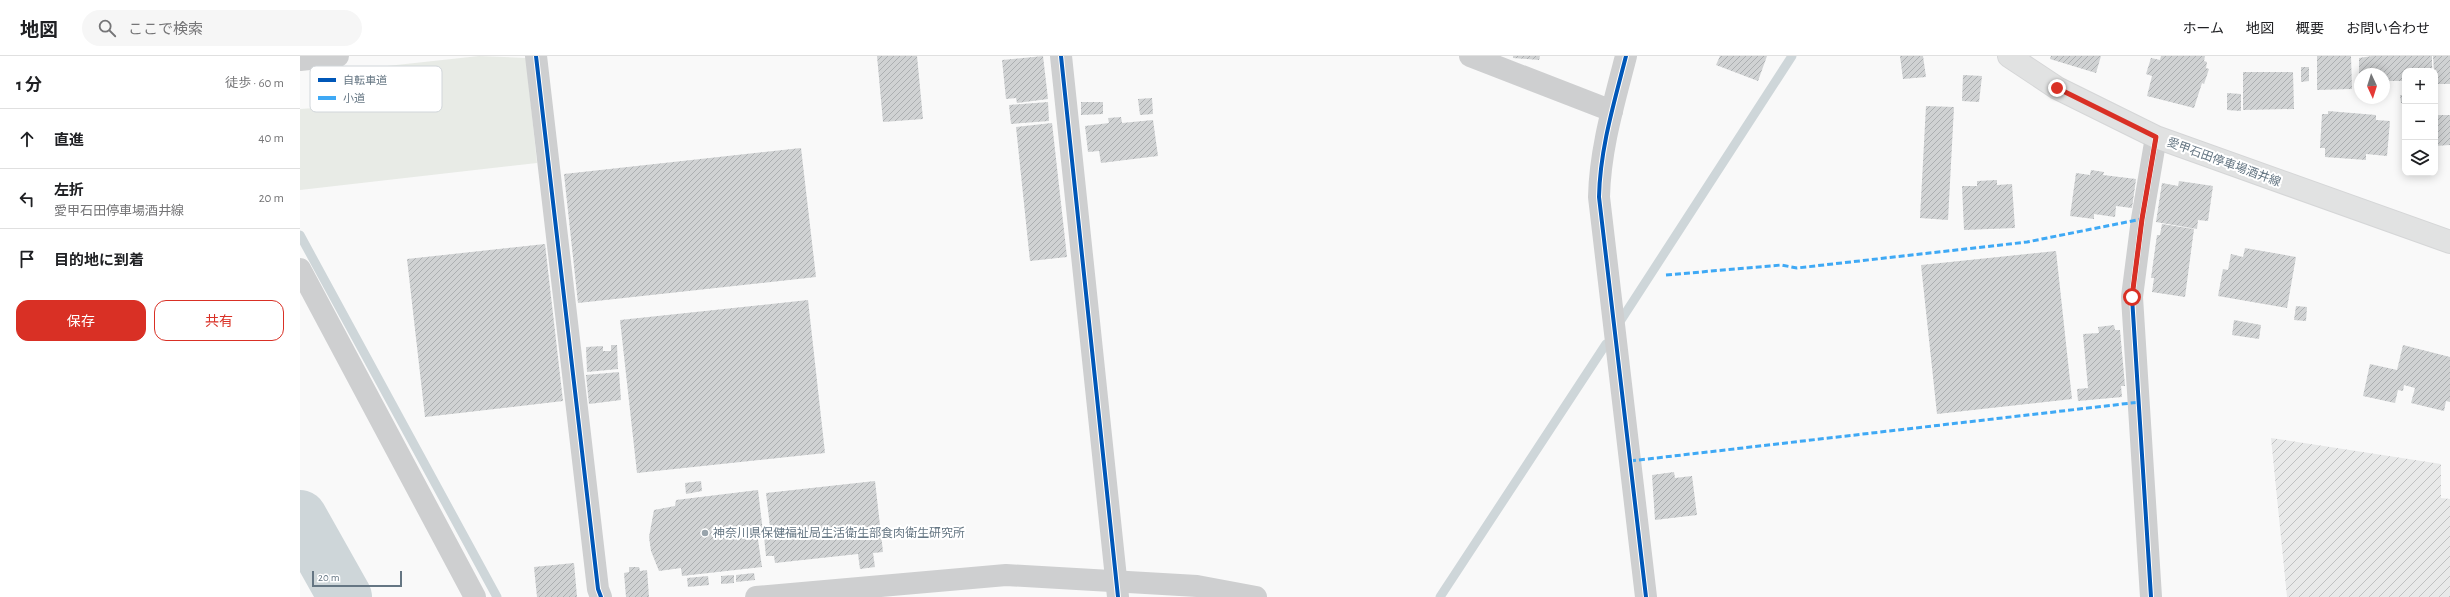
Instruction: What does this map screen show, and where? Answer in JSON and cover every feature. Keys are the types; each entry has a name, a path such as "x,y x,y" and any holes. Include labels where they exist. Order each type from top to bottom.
{"main road":[{"name":"愛甲石田停車場酒井線","path":"2009,56 2057,88 2156,137 2450,242"}],"street":[{"path":"300,60 338,56"},
{"path":"536,56 598,589 601,597"},
{"path":"1061,56 1117,589"},
{"path":"1470,56 1612,111"},
{"path":"1626,56 1612,111 1600,169 1599,197 1646,597"},
{"path":"2152,597 2132,297 2139,234 2156,137"},
{"path":"300,269 475,597"},
{"path":"756,597 1006,575 1117,589 1197,586 1256,597"}],"shaded area":[{"path":"479,56 526,58 537,163 300,190 300,109 310,108 310,112 442,112 442,66 387,66"},
{"path":"2271,438 2441,464 2441,498 2450,499 2450,597 2287,597"}],"building":[{"path":"877,56 917,56 923,119 883,122"},
{"path":"1043,56 1048,99 1017,103 1016,98 1006,99 1002,60"},
{"path":"1513,56 1540,56 1539,60 1513,58"},
{"path":"1720,56 1767,56 1758,81 1716,65"},
{"path":"1900,56 1923,56 1926,77 1903,79"},
{"path":"2051,56 2101,56 2096,73 2050,59"},
{"path":"2161,56 2205,56 2204,61 2207,62 2206,68 2209,69 2204,84 2202,83 2194,108 2147,96 2152,76 2146,74 2151,58 2160,60"},
{"path":"2317,56 2351,56 2352,89 2317,90"},
{"path":"2372,56 2432,56 2432,68 2402,68 2402,81 2390,81 2390,68 2359,68 2359,58"},
{"path":"2433,56 2450,56 2450,84 2438,84 2438,68 2434,68"},
{"path":"2301,67 2309,67 2309,81 2301,82"},
{"path":"2243,72 2293,72 2294,109 2243,110"},
{"path":"1963,75 1982,76 1979,102 1962,101"},
{"path":"2227,93 2241,94 2241,111 2227,110"},
{"path":"2400,95 2402,95 2402,103"},
{"path":"1152,98 1153,114 1140,115 1138,99"},
{"path":"1048,102 1049,121 1011,124 1009,105"},
{"path":"1081,102 1103,102 1103,114 1081,115"},
{"path":"1926,106 1954,107 1948,220 1920,218"},
{"path":"2328,111 2376,115 2376,120 2390,121 2387,156 2366,154 2366,160 2325,157 2325,148 2320,148 2322,114 2328,114"},
{"path":"2438,115 2450,115 2450,145 2438,146"},
{"path":"1121,117 1122,123 1153,120 1158,156 1101,163 1099,151 1088,152 1085,126 1109,123 1108,118"},
{"path":"1052,123 1067,257 1030,261 1016,127"},
{"path":"801,148 816,277 578,303 564,174"},
{"path":"2091,170 2104,172 2103,175 2136,179 2132,208 2116,206 2115,217 2094,214 2094,219 2070,216 2076,173 2090,175"},
{"path":"1997,180 1997,185 2012,184 2015,228 1964,230 1962,186 1977,186 1977,181"},
{"path":"2179,181 2213,186 2208,221 2198,220 2197,229 2156,222 2162,183 2178,186"},
{"path":"2162,224 2194,229 2185,297 2152,292 2154,278 2151,278 2157,235 2160,235"},
{"path":"545,244 563,401 425,417 407,259"},
{"path":"2245,248 2296,257 2287,308 2218,296 2223,269 2228,270 2231,254 2243,257"},
{"path":"2056,251 2072,399 1937,414 1921,265"},
{"path":"808,300 825,453 637,473 620,320"},
{"path":"2296,306 2307,307 2306,321 2294,320"},
{"path":"2234,320 2261,325 2259,339 2232,335"},
{"path":"2114,325 2115,330 2120,330 2125,386 2121,386 2122,397 2078,401 2077,389 2088,388 2083,334 2099,333 2098,327"},
{"path":"611,345 617,345 618,369 587,372 586,347 603,346 603,351 611,351"},
{"path":"2403,345 2450,357 2450,402 2446,401 2444,411 2411,403 2415,388 2404,385 2403,391 2398,390 2395,403 2363,396 2370,364 2397,370"},
{"path":"619,372 621,400 589,404 586,375"},
{"path":"1674,472 1675,478 1692,476 1697,515 1655,520 1652,475"},
{"path":"701,481 702,491 686,494 685,483"},
{"path":"875,481 883,552 873,553 875,567 860,569 858,554 775,563 774,556 766,556 763,527 770,527 766,493"},
{"name":"神奈川県保健福祉局生活衛生部食肉衛生研究所","path":"758,490 763,532 757,533 762,567 682,576 681,568 659,571 651,551 649,537 654,510 675,506 676,500"},
{"path":"574,563 577,597 537,597 534,567"},
{"path":"629,567 639,567 640,571 647,570 649,597 626,597 624,573 629,572"},
{"path":"754,573 755,580 736,582 736,575"},
{"path":"734,575 734,583 721,584 721,576"},
{"path":"708,576 709,585 688,587 687,578"}],"waterway":[{"path":"1621,320 1792,56"},
{"path":"300,235 497,597"},
{"path":"1440,597 1606,344"},
{"path":"300,517 345,597"}],"marked path":[{"path":"1666,275 1781,265 1797,268 2027,242 2142,219"},
{"path":"1630,461 2140,402"}],"cycle path":[{"path":"536,56 598,589 601,597"},
{"path":"1061,56 1118,597"},
{"path":"1626,56 1612,109 1605,144 1599,197 1646,597"},
{"path":"2151,597 2132,297 2142,219 2156,137"}],"place":[{"name":"神奈川県保健福祉局生活衛生部食肉衛生研究所","path":"705,533"}],"route":[{"path":"2057,88 2156,137 2134,271 2132,297"}]}
